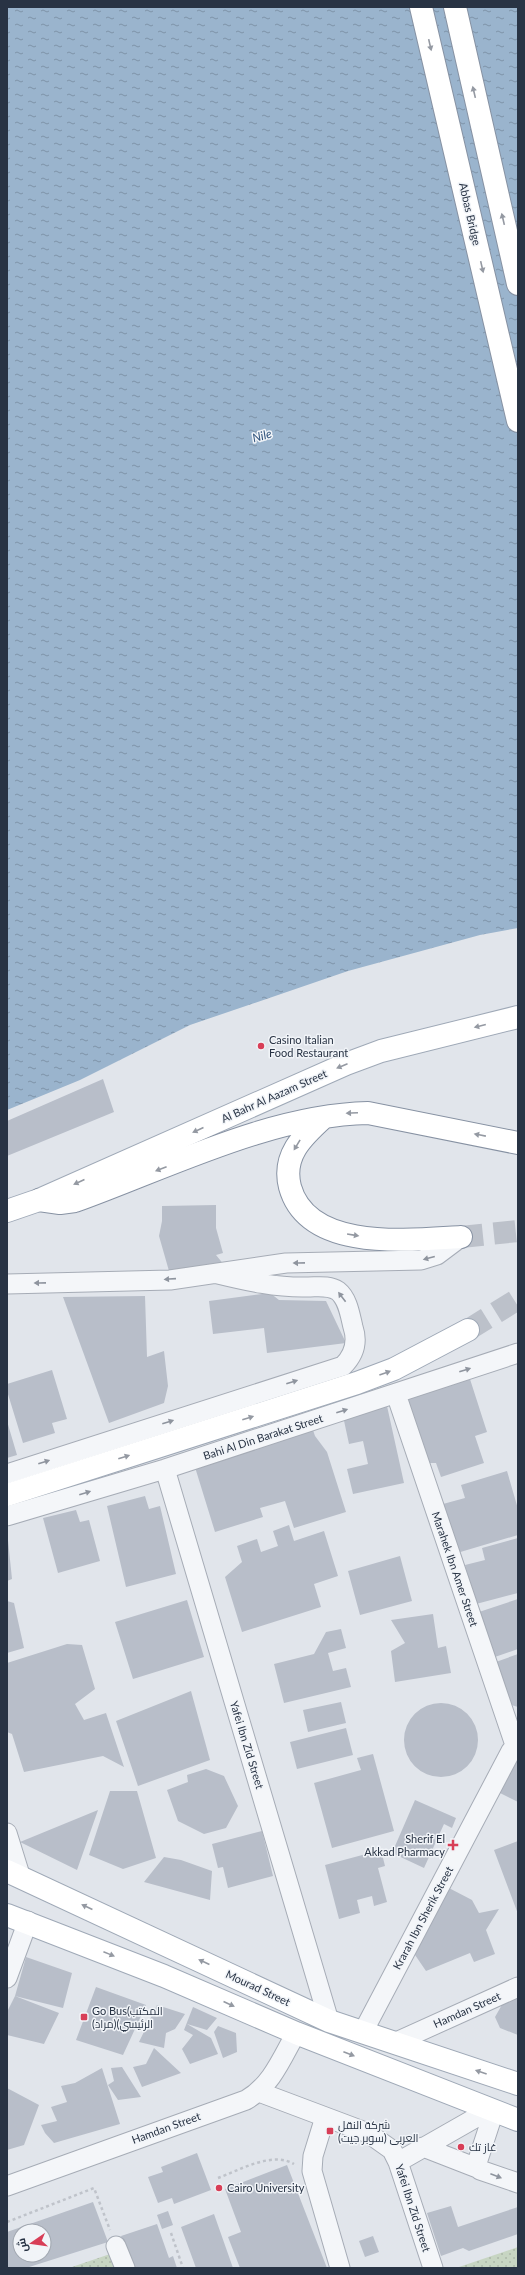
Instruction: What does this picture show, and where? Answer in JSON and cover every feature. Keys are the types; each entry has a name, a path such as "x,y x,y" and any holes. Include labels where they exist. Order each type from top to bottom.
{"main road":[{"name":"Abbas Bridge","path":"421,7 518,421"},
{"path":"455,7 518,284"},
{"name":"Al Bahr Al Aazam Street","path":"7,1211 39,1200 346,1064 382,1051 518,1016"},
{"path":"39,1200 60,1203 75,1201 245,1136 344,1113 368,1113 518,1143"},
{"path":"324,1117 302,1137 289,1158 288,1178 294,1201 310,1219 337,1233 369,1238 416,1240 461,1237"},
{"name":"Bahi Al Din Barakat Street","path":"7,1494 357,1383 394,1369 468,1330"},
{"name":"Mourad Street","path":"13,1873 329,2021 518,2084"},
{"path":"7,1915 164,1976 296,2033 518,2120"}],"street":[{"path":"7,1284 170,1280 286,1263 421,1260 437,1255 461,1237"},
{"path":"7,1474 343,1366 352,1355 356,1340 355,1331 346,1304 338,1292 325,1287 270,1285 218,1274"},
{"name":"Bahi Al Din Barakat Street","path":"7,1516 165,1469 518,1353"},
{"name":"Marahek Ibn Amer Street","path":"396,1394 516,1744"},
{"name":"Yafei Ibn Zid Street","path":"165,1469 329,2021"},
{"name":"Krarah Ibn Sherik Street","path":"363,2032 516,1744"},
{"path":"7,1833 13,1873"},
{"path":"7,1978 28,1922"},
{"name":"Hamdan Street","path":"394,2043 518,1987"},
{"name":"Hamdan Street","path":"7,2186 246,2100 259,2092 268,2081 296,2033"},
{"name":"Yafei Ibn Zid Street","path":"259,2092 368,2133 392,2150 398,2162 433,2268"},
{"path":"398,2162 492,2110"},
{"path":"477,2168 476,2163 492,2110"},
{"path":"325,2117 313,2156 312,2171 340,2268"},
{"path":"423,2147 518,2184"},
{"path":"116,2246 124,2268"}],"path":[{"path":"218,2178 267,2161 280,2159 292,2163 314,2178"},
{"path":"7,2222 94,2188 116,2246"},
{"path":"171,2233 183,2268"}],"green space":[{"path":"518,2247 518,2268 456,2268"},
{"path":"110,2254 115,2268 69,2268"}],"water":[{"name":"Nile","path":"7,7 518,7 518,928 480,935 348,971 190,1025 80,1080 7,1110"}],"building":[{"path":"103,1079 114,1112 7,1156 7,1121"},
{"path":"216,1205 216,1228 223,1253 216,1255 225,1266 169,1271 159,1236 162,1221 162,1206"},
{"path":"270,1293 279,1300 326,1301 346,1343 267,1353 264,1328 213,1334 209,1301"},
{"path":"145,1296 147,1357 164,1351 168,1386 164,1403 109,1423 63,1297"},
{"path":"52,1370 67,1419 52,1423 55,1433 23,1443 7,1391 7,1384"},
{"path":"469,1376 487,1432 475,1436 484,1463 441,1477 436,1463 424,1463 403,1397"},
{"path":"387,1406 404,1483 353,1494 347,1469 368,1464 363,1441 349,1444 343,1416"},
{"path":"7,1421 17,1455 7,1458"},
{"path":"312,1427 315,1436 327,1452 346,1512 294,1528 285,1501 260,1508 263,1517 215,1532 194,1464"},
{"path":"507,1471 518,1509 518,1535 457,1553 443,1504 465,1498 461,1485"},
{"path":"145,1496 149,1509 160,1506 176,1574 126,1587 107,1506"},
{"path":"76,1510 80,1522 89,1520 100,1561 58,1573 43,1518"},
{"path":"289,1525 294,1541 324,1531 338,1576 314,1584 321,1607 242,1632 225,1577 242,1562 237,1546 257,1539 261,1552 278,1546 273,1531"},
{"path":"518,1538 518,1593 476,1604 465,1565 485,1560 482,1548"},
{"path":"8,1540 12,1579 7,1581 7,1541"},
{"path":"400,1556 412,1601 360,1615 348,1571"},
{"path":"518,1599 518,1649 492,1658 476,1613"},
{"path":"187,1600 204,1657 133,1679 115,1622"},
{"path":"7,1601 14,1603 24,1648 7,1653"},
{"path":"433,1614 438,1648 446,1646 451,1673 395,1682 391,1651 405,1643 391,1620"},
{"path":"341,1629 346,1648 328,1653 333,1671 346,1668 351,1687 284,1703 274,1664 314,1654 326,1632"},
{"path":"67,1644 82,1645 95,1689 75,1704 84,1720 106,1713 124,1767 103,1756 24,1772 12,1734 7,1732 7,1663"},
{"path":"518,1654 518,1707 508,1704 493,1663"},
{"path":"191,1691 210,1760 138,1786 116,1721"},
{"path":"341,1702 346,1723 308,1732 303,1710"},
{"path":"441,1703 462,1709 472,1719 478,1740 472,1761 462,1771 441,1777 420,1771 410,1761 404,1740 410,1719 420,1709"},
{"path":"346,1728 353,1755 297,1769 290,1742"},
{"path":"518,1753 518,1802 498,1792"},
{"path":"373,1754 394,1831 332,1848 314,1783 361,1770 357,1758"},
{"path":"206,1769 224,1776 238,1806 226,1828 204,1834 178,1821 167,1790 188,1782 187,1775"},
{"path":"110,1791 137,1791 156,1858 123,1869 89,1855"},
{"path":"415,1800 456,1818 452,1828 444,1824 424,1868 392,1853"},
{"path":"98,1810 77,1870 20,1842"},
{"path":"262,1831 273,1876 228,1888 223,1867 218,1868 212,1844"},
{"path":"518,1841 518,1914 494,1850"},
{"path":"381,1850 385,1866 378,1868 387,1902 374,1906 372,1896 357,1900 360,1913 339,1919 325,1865"},
{"path":"164,1857 181,1860 212,1871 210,1900 144,1882"},
{"path":"447,1887 472,1900 479,1913 499,1909 486,1930 495,1954 474,1962 470,1953 426,1971 413,1952"},
{"path":"26,1957 72,1973 63,2008 15,1996"},
{"path":"96,1987 146,2005 123,2055 76,2040"},
{"path":"15,1996 59,2013 44,2044 7,2035 7,2012"},
{"path":"518,1997 518,2035 500,2028 495,2017 503,2003"},
{"path":"157,2005 185,2014 175,2029 166,2033 164,2048 139,2042"},
{"path":"193,2007 217,2018 207,2030 187,2024 211,2038 218,2054 190,2064 182,2049 193,2035 184,2030"},
{"path":"218,2026 236,2033 237,2052 223,2058 214,2032"},
{"path":"154,2048 181,2073 142,2087 133,2067 146,2064"},
{"path":"122,2067 141,2097 118,2100 108,2085 114,2081 111,2068"},
{"path":"102,2068 120,2124 54,2143 45,2133 41,2125 57,2121 51,2107 67,2102 61,2086 75,2083"},
{"path":"7,2088 39,2105 24,2145 7,2150"},
{"path":"197,2153 211,2190 174,2204 172,2198 158,2203 148,2177 163,2172 161,2167"},
{"path":"287,2165 327,2268 240,2268 228,2237 241,2232 225,2189"},
{"path":"93,2202 108,2242 52,2260 52,2223 33,2223"},
{"path":"451,2206 458,2227 518,2207 518,2234 469,2251 463,2248 441,2256 427,2213"},
{"path":"168,2211 173,2225 162,2229 157,2215"},
{"path":"214,2214 233,2268 196,2268 181,2227"},
{"path":"157,2224 169,2258 173,2256 177,2268 132,2268 121,2236"},
{"path":"12,2230 12,2263 42,2263 26,2268 7,2268 7,2232"},
{"path":"373,2236 379,2252 365,2257 359,2241"}],"tunnel":[{"path":"461,1237 518,1231"},
{"path":"468,1330 518,1299"}],"place":[{"name":"Casino Italian Food Restaurant","path":"261,1046"},
{"name":"Sherif El Akkad Pharmacy","path":"453,1845"},
{"name":"Go Bus(المكتب الرئيسي)(مراد)","path":"84,2017"},
{"name":"شركة النقل العربى (سوبر جيت)","path":"330,2131"},
{"name":"غاز تك","path":"461,2147"},
{"name":"Cairo University","path":"219,2188"}]}
